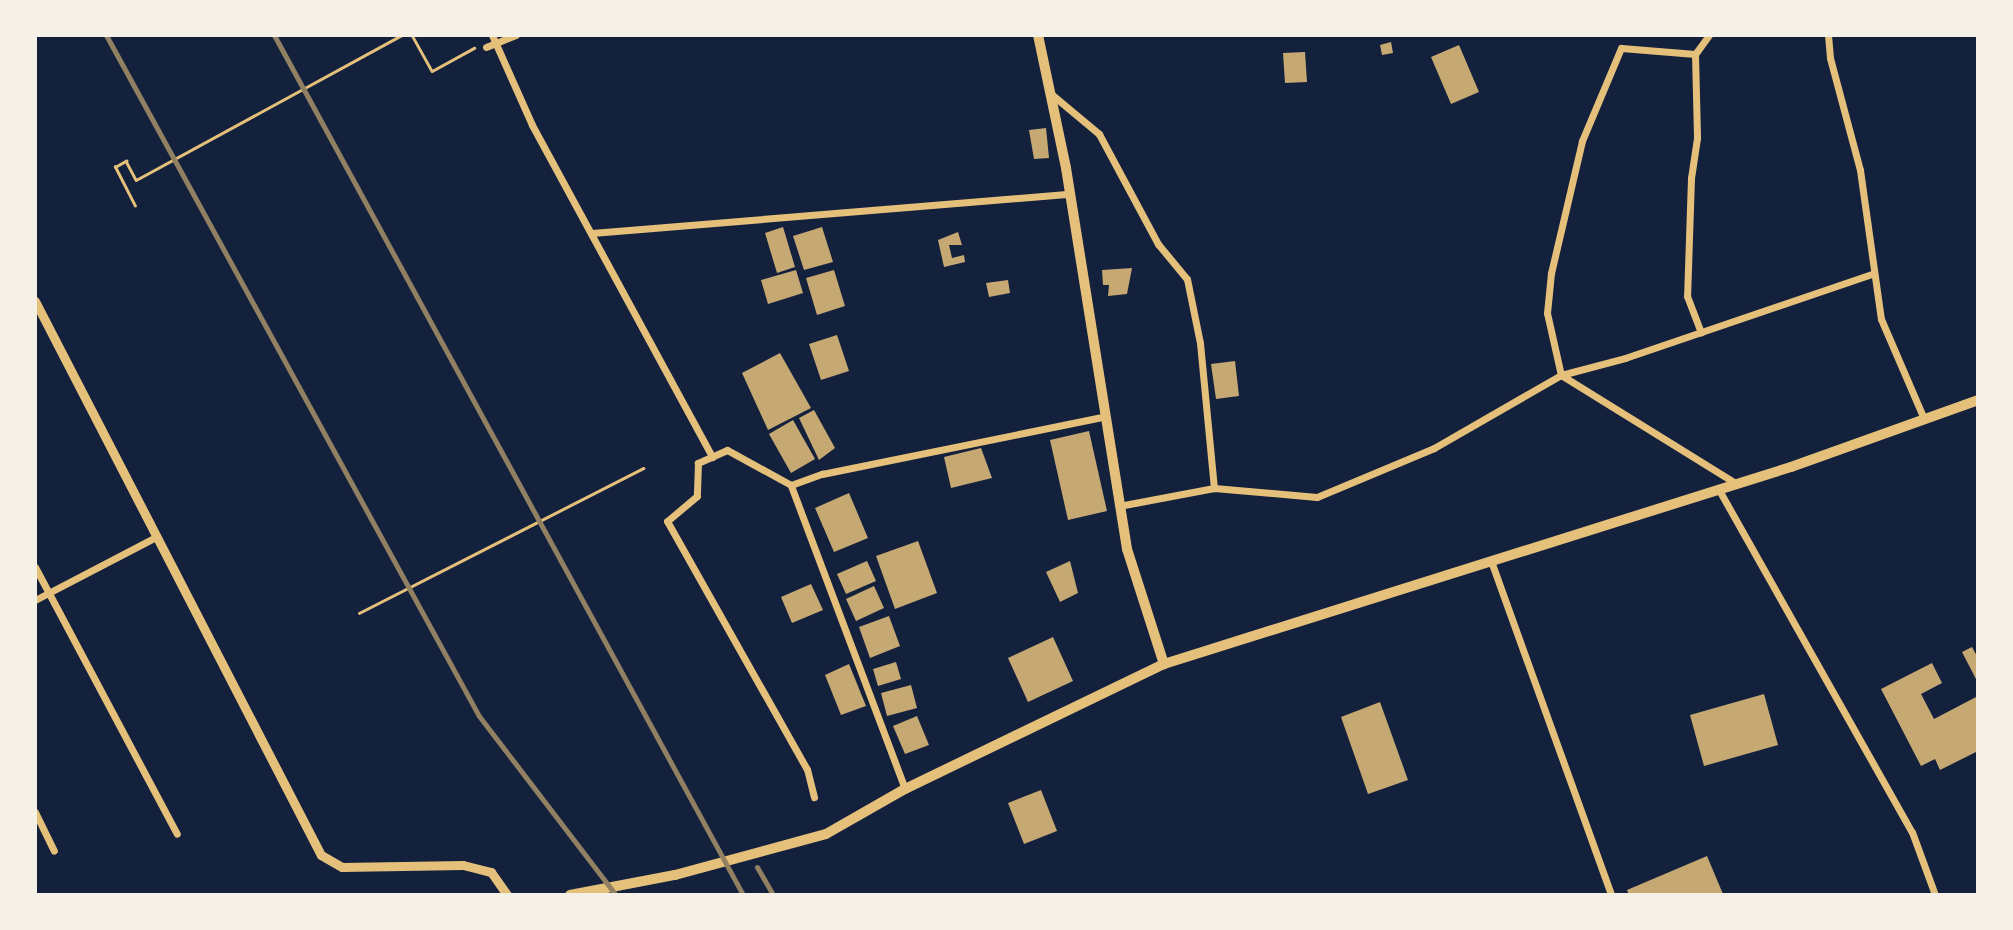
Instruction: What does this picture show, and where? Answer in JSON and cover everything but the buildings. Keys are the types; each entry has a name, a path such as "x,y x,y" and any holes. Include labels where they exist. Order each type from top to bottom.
{"highway":[{"path":"570,895 675,875 826,834 905,789 1164,664 1738,484 1978,400"}],"main road":[{"path":"1038,35 1069,194 1103,417 1127,549 1164,664"}],"street":[{"path":"486,47 494,39 516,35"},
{"path":"1701,332 1687,296 1691,178 1697,138 1695,54 1709,35"},
{"path":"1828,35 1830,58 1860,170 1881,319 1924,419"},
{"path":"494,39 532,125 712,457"},
{"path":"1695,54 1621,48 1582,141 1551,273 1547,313 1561,375 1738,484"},
{"path":"1050,93 1099,134 1158,244 1187,279 1200,343 1214,488"},
{"path":"592,233 1069,194"},
{"path":"1119,506 1214,488 1317,497 1434,448 1561,375 1701,332 1874,273"},
{"path":"35,301 321,855 342,867 463,865 491,872 507,895"},
{"path":"792,485 822,474 1103,417"},
{"path":"814,796 807,769 667,521 697,496 698,463 727,450 792,485 905,789"},
{"path":"1719,490 1912,832 1935,895"},
{"path":"35,600 156,537"},
{"path":"1491,561 1611,895"},
{"path":"35,567 177,834"},
{"path":"35,812 54,851"}],"path":[{"path":"135,206 115,167 126,161 136,180 402,35"},
{"path":"412,35 432,71 474,48"},
{"path":"359,613 643,468"}],"railway":[{"path":"106,35 479,716 616,895"},
{"path":"274,35 743,895"},
{"path":"757,867 773,895"}]}
